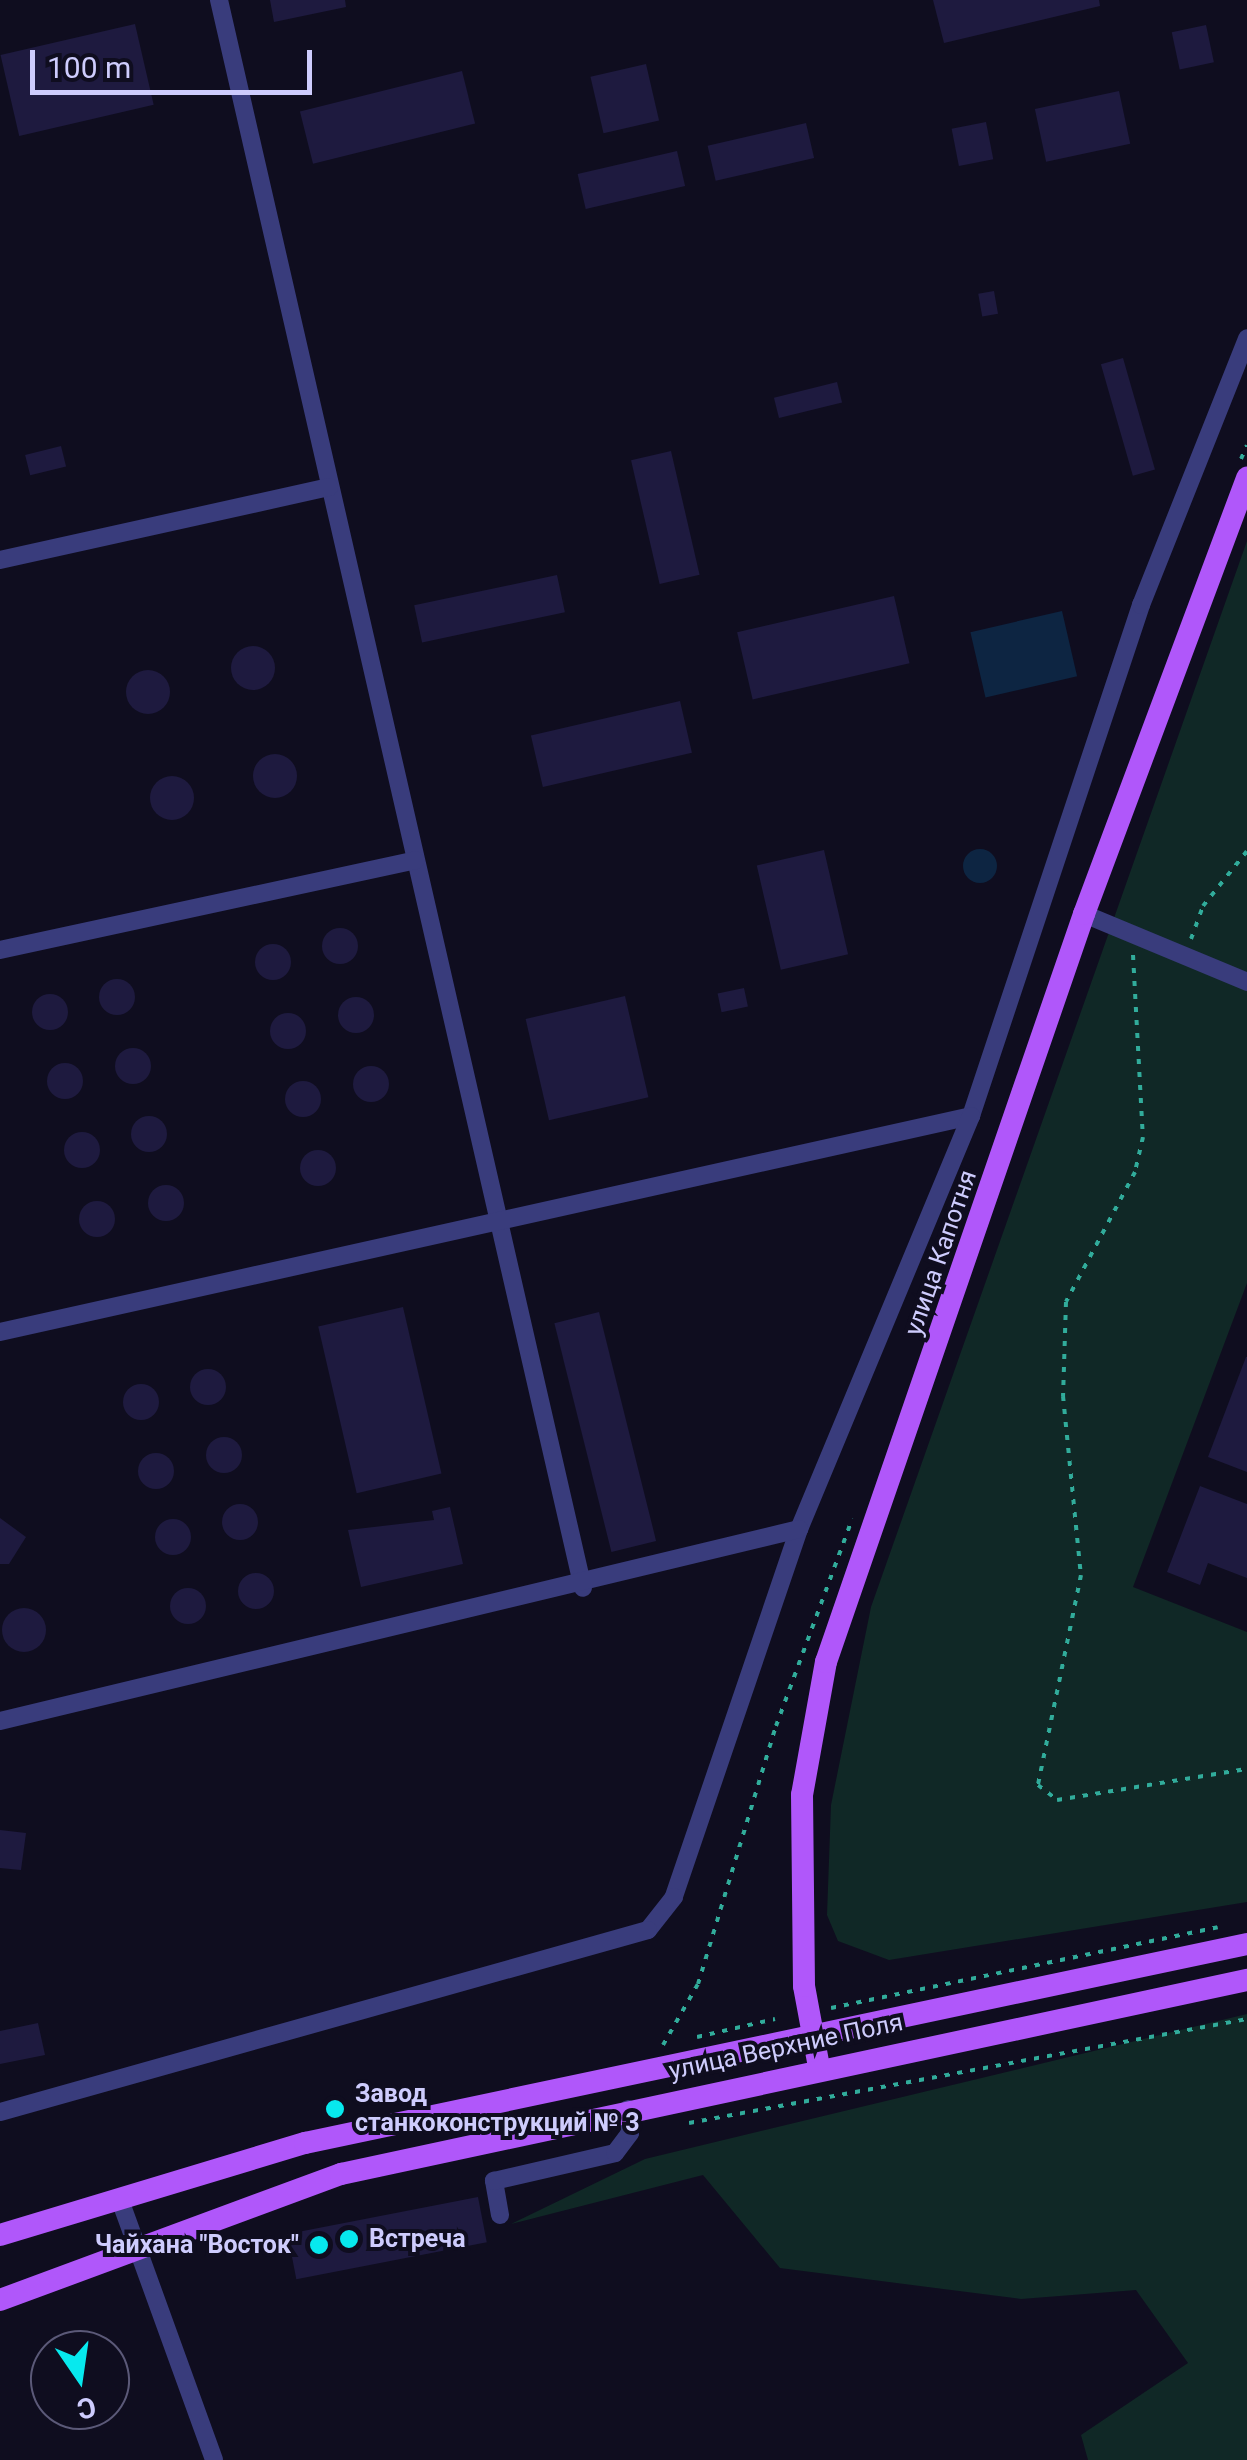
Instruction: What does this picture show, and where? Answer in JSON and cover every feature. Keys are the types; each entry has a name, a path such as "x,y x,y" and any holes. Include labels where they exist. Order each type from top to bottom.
{"main road":[{"name":"улица Капотня","path":"819,2067 810,2024 802,1795 826,1662 1084,914 1247,477"},
{"name":"улица Верхние Поля","path":"0,2234 304,2143 810,2024 1247,1944"},
{"name":"улица Верхние Поля","path":"0,2300 140,2243 341,2174 819,2067 1247,1980"}],"lane":[{"path":"219,0 583,1588"},
{"path":"0,2112 648,1930 674,1897 799,1530 971,1116 1141,605 1247,338"},
{"path":"0,560 329,487"},
{"path":"0,950 415,860"},
{"path":"1084,914 1247,982"},
{"path":"0,1332 971,1116"},
{"path":"0,1721 583,1588 799,1530"},
{"path":"500,2215 494,2181 615,2153 630,2134 628,2108"},
{"path":"120,2200 140,2243 214,2460"}],"path":[{"path":"1185,956 1204,906 1247,851"},
{"path":"1136,936 1143,1138 1136,1172 1066,1302 1063,1396 1081,1575 1038,1785 1057,1800 1247,1769"},
{"path":"810,2024 1228,1925"},
{"path":"685,2123 1247,2019"}],"green space":[{"path":"1247,541 1247,1283 1133,1587 1247,1632 1247,1902 889,1960 838,1941 827,1915 831,1805 871,1607"},
{"path":"1247,2014 1247,2460 1088,2460 1081,2435 1188,2363 1136,2290 1021,2299 780,2268 703,2175 511,2224 645,2159"}],"water":[{"path":"1062,611 1077,676 985,697 970,632"},
{"path":"980,849 992,854 997,866 992,878 980,883 968,878 963,866 968,854"}],"building":[{"path":"270,0 345,0 346,7 274,22"},
{"path":"933,0 1099,0 1100,6 944,43"},
{"path":"135,24 154,105 19,136 1,55"},
{"path":"1206,25 1214,62 1180,69 1172,32"},
{"path":"646,64 659,121 604,133 590,77"},
{"path":"462,71 475,123 313,164 300,111"},
{"path":"1119,91 1130,144 1046,162 1035,109"},
{"path":"986,122 993,159 959,166 952,129"},
{"path":"806,123 814,158 716,181 708,146"},
{"path":"677,151 685,186 586,209 578,174"},
{"path":"994,291 998,314 982,316 978,294"},
{"path":"1123,358 1155,470 1133,476 1101,364"},
{"path":"837,382 842,402 779,418 774,398"},
{"path":"61,446 66,466 30,475 25,455"},
{"path":"671,451 700,575 660,584 631,460"},
{"path":"557,575 565,612 422,643 414,605"},
{"path":"894,596 910,663 753,699 737,632"},
{"path":"253,646 268,653 275,668 268,683 253,690 238,683 231,668 238,653"},
{"path":"148,670 163,677 170,692 163,707 148,714 133,707 126,692 133,677"},
{"path":"680,701 692,753 543,787 531,735"},
{"path":"275,754 290,761 297,776 290,791 275,798 260,791 253,776 260,761"},
{"path":"172,776 187,783 194,798 187,813 172,820 157,813 150,798 157,783"},
{"path":"824,850 848,954 781,970 757,866"},
{"path":"340,928 352,934 358,946 352,958 340,964 328,958 322,946 328,934"},
{"path":"273,944 285,950 291,962 285,974 273,980 261,974 255,962 261,950"},
{"path":"117,979 129,985 135,997 129,1009 117,1015 105,1009 99,997 105,985"},
{"path":"744,988 748,1007 722,1012 718,994"},
{"path":"50,994 62,1000 68,1012 62,1024 50,1030 38,1024 32,1012 38,1000"},
{"path":"625,996 648,1097 549,1120 526,1019"},
{"path":"356,997 368,1003 374,1015 368,1027 356,1033 344,1027 338,1015 344,1003"},
{"path":"288,1013 300,1019 306,1031 300,1043 288,1049 276,1043 270,1031 276,1019"},
{"path":"133,1048 145,1054 151,1066 145,1078 133,1084 121,1078 115,1066 121,1054"},
{"path":"65,1063 77,1069 83,1081 77,1093 65,1099 53,1093 47,1081 53,1069"},
{"path":"371,1066 383,1072 389,1084 383,1096 371,1102 359,1096 353,1084 359,1072"},
{"path":"303,1081 315,1087 321,1099 315,1111 303,1117 291,1111 285,1099 291,1087"},
{"path":"149,1116 161,1122 167,1134 161,1146 149,1152 137,1146 131,1134 137,1122"},
{"path":"82,1132 94,1138 100,1150 94,1162 82,1168 70,1162 64,1150 70,1138"},
{"path":"318,1150 330,1156 336,1168 330,1180 318,1186 306,1180 300,1168 306,1156"},
{"path":"166,1185 178,1191 184,1203 178,1215 166,1221 154,1215 148,1203 154,1191"},
{"path":"97,1201 109,1207 115,1219 109,1231 97,1237 85,1231 79,1219 85,1207"},
{"path":"403,1307 441,1474 357,1493 318,1327"},
{"path":"599,1312 656,1541 611,1552 554,1323"},
{"path":"1247,1357 1247,1472 1208,1457"},
{"path":"208,1369 220,1375 226,1387 220,1399 208,1405 196,1399 190,1387 196,1375"},
{"path":"141,1384 153,1390 159,1402 153,1414 141,1420 129,1414 123,1402 129,1390"},
{"path":"224,1437 236,1443 242,1455 236,1467 224,1473 212,1467 206,1455 212,1443"},
{"path":"156,1453 168,1459 174,1471 168,1483 156,1489 144,1483 138,1471 144,1459"},
{"path":"1200,1486 1247,1504 1247,1578 1208,1563 1200,1585 1167,1572"},
{"path":"240,1504 252,1510 258,1522 252,1534 240,1540 228,1534 222,1522 228,1510"},
{"path":"450,1507 463,1564 361,1587 348,1530 434,1520 432,1511"},
{"path":"0,1518 26,1537 9,1564 0,1564"},
{"path":"173,1519 185,1525 191,1537 185,1549 173,1555 161,1549 155,1537 161,1525"},
{"path":"256,1573 268,1579 274,1591 268,1603 256,1609 244,1603 238,1591 244,1579"},
{"path":"188,1588 200,1594 206,1606 200,1618 188,1624 176,1618 170,1606 176,1594"},
{"path":"24,1608 39,1615 46,1630 39,1645 24,1652 9,1645 2,1630 9,1615"},
{"path":"0,1830 26,1833 21,1870 0,1868"},
{"path":"38,2023 45,2055 0,2064 0,2031"},
{"path":"478,2197 487,2242 296,2279 288,2234"}],"place":[{"name":"Завод станкоконструкций № 3","path":"335,2109"},
{"name":"Встреча","path":"349,2239"},
{"name":"Чайхана \"Восток\"","path":"319,2245"}]}
